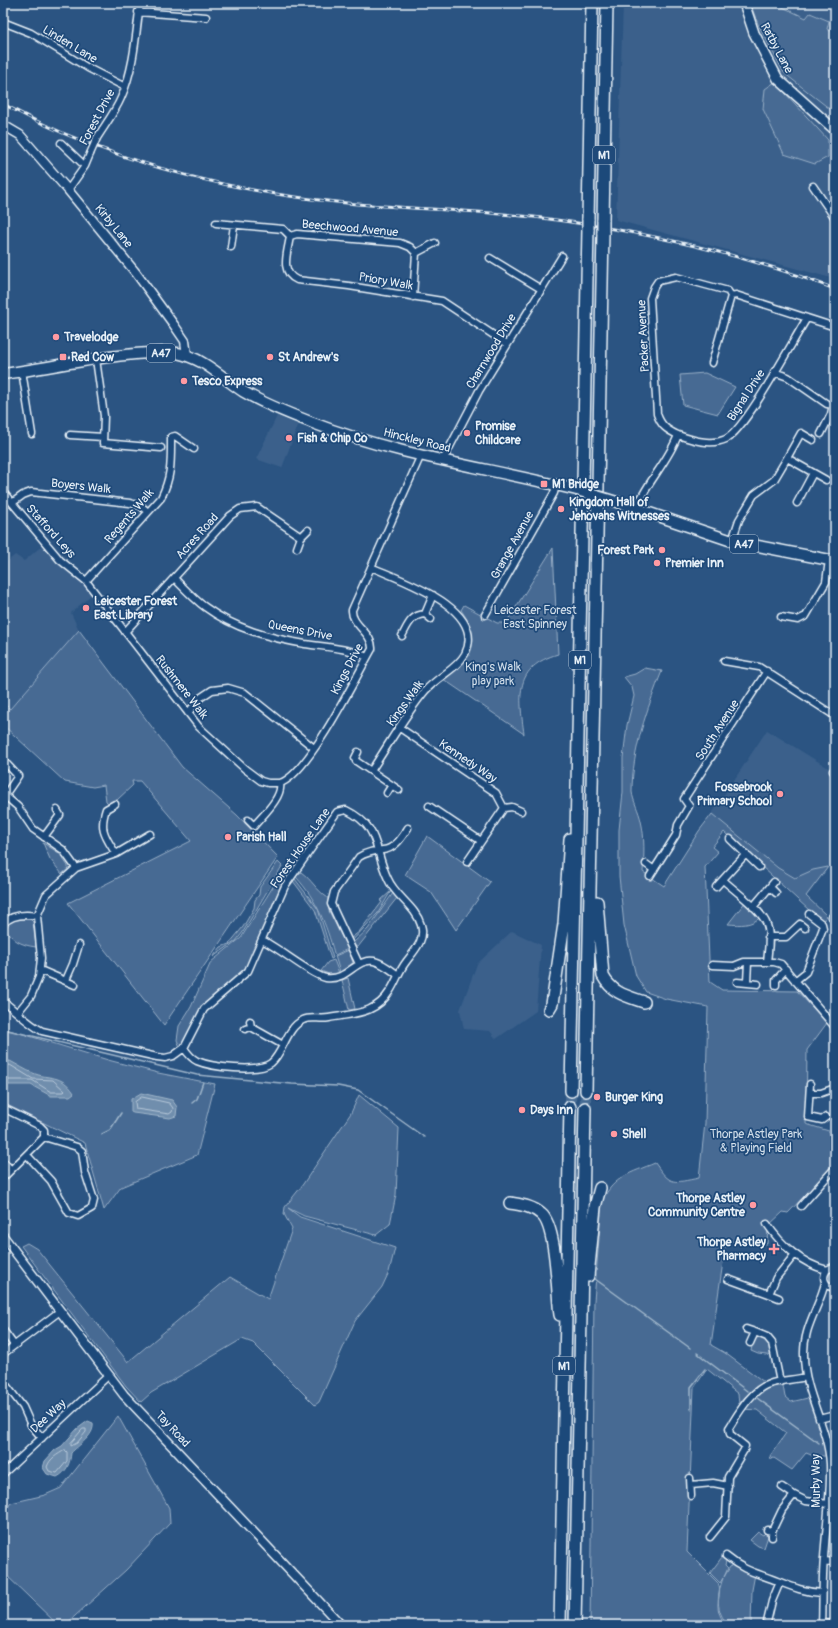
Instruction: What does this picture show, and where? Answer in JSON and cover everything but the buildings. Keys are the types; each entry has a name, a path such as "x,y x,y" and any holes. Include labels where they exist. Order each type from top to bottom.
{"highway":[{"name":"M1","path":"571,1091 592,3"},
{"name":"M1","path":"586,1091 592,844 607,3"},
{"path":"550,1009 563,931 568,856 578,775"},
{"path":"592,844 603,976 607,984 614,991 644,1002"},
{"name":"M1","path":"560,1625 564,1353 570,1107"},
{"name":"M1","path":"576,1625 585,1108"},
{"path":"580,1336 588,1282 594,1209 600,1188"},
{"path":"510,1203 534,1209 547,1220 553,1253 564,1353"}],"main road":[{"name":"Ratby Lane","path":"744,3 754,33 778,79 835,130"},
{"name":"Hinckley Road","path":"3,372 22,371 96,359 165,352 187,356 204,363 243,391 282,410 358,438 421,455 559,486 620,503 636,510 732,541 832,561"}],"street":[{"name":"Forest Drive","path":"68,190 85,166 97,138 120,99 125,87 134,46 140,3"},
{"path":"138,12 206,17"},
{"name":"Linden Lane","path":"3,22 31,33 88,68 125,87"},
{"name":"Kirby Lane","path":"3,126 20,135 68,190 136,273 185,341 187,356"},
{"path":"61,143 85,166"},
{"path":"812,186 835,218"},
{"name":"Beechwood Avenue","path":"216,223 283,229 290,236 297,234 400,243 410,247 416,253"},
{"path":"231,247 229,239 234,225"},
{"name":"Priory Walk","path":"290,236 286,266 287,273 290,277 297,280 349,286 442,301 508,344"},
{"path":"413,297 416,253 435,243"},
{"name":"Charnwood Drive","path":"443,460 479,391 562,256"},
{"path":"490,258 541,289"},
{"name":"Packer Avenue","path":"678,436 666,430 660,422 657,414 650,298 658,281 664,278 676,277 728,291 731,296 736,295 835,327"},
{"path":"712,363 731,296"},
{"name":"Bignal Drive","path":"678,436 718,442 727,439 736,431 749,415 807,318"},
{"path":"96,359 104,416 103,443 161,448"},
{"path":"22,371 32,434"},
{"path":"774,372 788,377 827,404 834,405 821,434"},
{"path":"732,541 739,520 751,500 760,489 774,480 802,433 813,440"},
{"path":"70,435 103,437"},
{"name":"Regents Walk","path":"86,581 161,498 169,483 171,468 171,437 175,436 194,449"},
{"path":"636,510 646,491 672,452 678,436"},
{"name":"Kings Drive","path":"280,783 290,779 314,748 372,649 372,645 352,614 353,606 421,455"},
{"path":"787,458 826,480"},
{"path":"797,503 813,473"},
{"name":"Grange Avenue","path":"485,615 559,486"},
{"name":"Stafford Leys","path":"3,492 60,560 86,581"},
{"name":"Boyers Walk","path":"12,503 23,495 31,492 130,503 142,506 148,512"},
{"name":"Acres Road","path":"125,632 230,516 240,509 257,507 301,537"},
{"path":"297,548 301,537 308,530"},
{"path":"781,617 798,620 806,616 826,582 832,561"},
{"name":"Kings Walk","path":"371,567 433,595 450,607 460,617 468,630 468,646 461,660 439,677 425,691 371,771"},
{"name":"Queens Drive","path":"174,578 205,607 234,624 256,633 278,639 354,652 367,657"},
{"name":"Rushmere Walk","path":"86,581 199,727 245,769 268,783 280,783"},
{"path":"425,614 433,595"},
{"path":"402,636 410,621 417,615 425,614 431,619"},
{"path":"724,661 759,667 835,716"},
{"name":"South Avenue","path":"654,870 676,835 680,820 688,810 689,806 684,799 767,672"},
{"path":"188,713 200,698 212,690 228,688 245,693 314,748"},
{"name":"Kennedy Way","path":"400,728 496,793 504,808"},
{"path":"358,752 355,758 356,761 399,790"},
{"path":"3,760 18,776"},
{"path":"24,772 18,776 4,794 18,807 30,825 63,850 76,868"},
{"path":"254,826 280,792 280,783"},
{"path":"387,793 392,785"},
{"path":"115,804 106,808 102,827 103,832 116,854"},
{"path":"428,806 481,841"},
{"path":"467,862 504,808 512,808 521,811"},
{"name":"Forest House Lane","path":"346,810 364,821 372,832 378,850 387,879 419,919 422,928 421,939 416,951 377,1007 368,1011 327,1019 312,1018 301,1021 292,1029 274,1060 269,1064 256,1068 203,1063 190,1056 184,1048 204,1009 248,971 285,886 337,812 346,810"},
{"path":"44,837 61,814"},
{"path":"248,820 260,831"},
{"path":"359,964 333,910 332,897 354,862 364,854 391,847 399,842 408,828"},
{"path":"18,1012 36,985 40,970 41,958 36,916 46,896 58,882 76,868 116,854 150,834"},
{"path":"730,839 759,867"},
{"path":"716,887 746,854"},
{"path":"646,864 654,870 650,876"},
{"path":"723,880 753,907 767,924 767,962"},
{"path":"753,907 772,885 776,893"},
{"path":"795,981 806,972 816,937 823,928 822,924 809,914"},
{"path":"3,924 17,915 36,916"},
{"path":"768,937 786,937 800,924 805,928"},
{"path":"262,940 324,977 340,977 359,964 374,961 398,975"},
{"path":"66,980 79,945"},
{"path":"719,958 720,966"},
{"path":"748,962 749,985"},
{"path":"712,965 734,966 748,962 781,964 804,994 833,1019 835,1027"},
{"path":"776,985 776,980 786,969"},
{"path":"40,970 75,985"},
{"path":"737,982 749,985 758,984"},
{"path":"3,1001 18,1012 27,1022 42,1031 63,1037 165,1058 173,1056 184,1048"},
{"path":"249,1026 283,1045"},
{"path":"810,1084 808,1117 822,1120 826,1117"},
{"path":"810,1093 822,1093 835,1088"},
{"path":"3,1108 40,1126 44,1130 44,1137 3,1178"},
{"path":"27,1155 51,1181 69,1213 79,1215 92,1208 94,1200 85,1172 82,1151 77,1147 44,1137"},
{"path":"3,1161 11,1170"},
{"path":"805,1204 834,1171"},
{"path":"768,1224 770,1234 795,1254 817,1268 824,1276 825,1283 834,1288"},
{"name":"Tay Road","path":"3,1236 124,1395 341,1625"},
{"path":"769,1294 776,1278 795,1254"},
{"path":"824,1276 827,1270 835,1266"},
{"path":"817,1268 827,1270"},
{"path":"733,1278 779,1298"},
{"name":"Murby Way","path":"822,1624 822,1593 830,1463 826,1440 806,1377 804,1355 806,1332 822,1296 825,1283"},
{"name":"Murby Way","path":"822,1296 834,1288"},
{"path":"3,1354 60,1311"},
{"path":"746,1329 767,1337 772,1343 780,1382"},
{"path":"3,1330 14,1345"},
{"path":"750,1343 755,1332"},
{"name":"Dee Way","path":"3,1474 108,1375"},
{"path":"708,1529 712,1535 726,1517 729,1472 744,1450 745,1446 730,1434 729,1428 756,1392 769,1384 806,1377"},
{"path":"3,1381 23,1407 31,1425 42,1438"},
{"path":"820,1419 835,1415"},
{"path":"691,1496 691,1482 713,1483 728,1486"},
{"path":"782,1487 806,1501 828,1504"},
{"path":"770,1533 782,1510 794,1495"},
{"path":"726,1556 731,1564 755,1574 799,1590 822,1593"},
{"path":"824,1561 835,1562"},
{"path":"766,1623 772,1601 780,1582"},
{"path":"822,1624 835,1624"}],"shaded area":[{"path":"623,3 835,3 835,279 616,220"},
{"path":"277,416 298,425 282,468 256,459"},
{"path":"44,544 92,594 71,613 79,630 10,709 3,702 3,565 15,555 24,561"},
{"name":"Fossebrook Primary School","path":"767,730 835,772 835,859 806,898 711,815"},
{"path":"512,931 541,945 536,1011 496,1039 490,1031 464,1029 460,1010 477,964"}],"green space":[{"path":"750,3 774,3 806,18 810,13 829,21 827,29 835,33 835,113 784,73 758,24"},
{"path":"775,82 828,140 828,157 815,164 784,154 763,109 765,89"},
{"path":"705,373 735,387 718,414 683,405 680,375"},
{"name":"King's Walk play park","path":"553,548 558,654 533,666 523,684 521,707 524,734 443,679 460,664 470,649 472,631 461,610 464,605 497,623 506,623"},
{"path":"79,630 182,767 237,815 278,857 164,1025 68,903 191,841 140,781 132,781 133,785 117,800 108,803 106,801 104,785 93,787 65,782 3,725 3,702 10,709"},
{"name":"Thorpe Astley Park & Playing Field","path":"645,668 662,671 641,730 633,776 632,792 640,817 643,833 643,872 664,886 699,831 712,814 778,868 795,878 813,870 828,867 806,896 827,916 822,922 724,832 712,847 718,852 705,867 710,982 722,990 797,991 827,1023 807,1050 806,1124 832,1132 835,1129 835,1164 788,1213 783,1212 768,1226 767,1244 726,1241 711,1345 725,1353 764,1382 769,1384 780,1382 783,1386 785,1397 791,1402 812,1397 826,1440 831,1437 831,1434 835,1436 835,1463 830,1463 829,1456 820,1456 819,1458 806,1453 792,1470 774,1458 771,1459 770,1456 786,1433 757,1410 743,1409 750,1399 746,1396 739,1404 738,1394 707,1369 694,1388 687,1552 718,1583 720,1593 718,1606 719,1612 726,1625 590,1625 594,1301 602,1201 612,1186 624,1176 655,1163 665,1176 673,1181 678,1182 699,1178 705,1123 708,1007 666,999 646,992 636,976 624,925 619,876 619,830 623,792 623,758 627,725 634,696 632,687 624,677 635,674"},
{"path":"427,836 490,882 456,930 431,892 405,875"},
{"path":"43,843 59,853 68,866 68,869 62,874 50,859"},
{"path":"278,862 282,866 243,932 236,941 213,957 221,947 229,944 243,927 254,908 255,900 259,895 260,887"},
{"path":"284,869 290,875 279,890 247,968 205,1005 180,1047 177,1040 179,1026 191,1007 211,962 241,938"},
{"path":"301,872 320,892 328,898 329,911 348,949 335,955 320,913 310,894 296,877"},
{"path":"295,879 318,909 333,958 331,959 315,910 293,881"},
{"path":"391,891 378,913 352,941 351,938 359,932 382,902 380,901"},
{"path":"393,893 397,898 358,947 356,947 353,943 368,929"},
{"path":"746,901 762,916 754,922 742,925 728,924"},
{"path":"17,919 30,919 33,922 36,947 25,945 17,941 3,926"},
{"path":"349,950 353,963 340,972 335,956"},
{"path":"334,960 339,973 329,974 321,971 328,962"},
{"path":"348,978 355,1009 349,1010 342,980"},
{"path":"3,1028 108,1060 158,1073 215,1084 197,1155 121,1187 104,1210 85,1143 3,1103"},
{"path":"359,1095 399,1128 396,1195 390,1224 376,1235 304,1216 288,1208 300,1217 395,1248 389,1272 382,1287 355,1321 319,1402 315,1405 253,1343 242,1339 151,1393 141,1402 126,1386 21,1246 27,1243 37,1249 128,1362 230,1277 268,1299 292,1229 284,1214 285,1207 301,1187 351,1113"},
{"path":"755,1332 767,1337 775,1356 758,1354 751,1351"},
{"path":"118,1416 169,1508 170,1523 126,1570 65,1625 58,1625 3,1572 3,1513 11,1503 45,1495 61,1488"},
{"path":"758,1532 763,1535 765,1533 768,1536 764,1548 758,1546 750,1540"},
{"path":"722,1557 726,1561 725,1565 728,1568 724,1577 733,1562 755,1574 752,1590 751,1625 728,1625 721,1614 718,1603 719,1591 723,1578 720,1583 710,1573"}],"water":[{"path":"10,1061 33,1073 55,1078 64,1082 74,1093 70,1096 51,1096 31,1085 3,1084 3,1062"},
{"path":"141,1093 172,1100 177,1107 176,1116 170,1118 131,1112 131,1099"},
{"path":"88,1421 93,1423 93,1428 89,1436 71,1453 66,1470 57,1477 47,1474 43,1468 45,1461 55,1450 62,1446 77,1429"}],"waterway":[{"path":"3,1029 197,1075 292,1084 338,1086 358,1090 424,1137"},
{"path":"192,1103 197,1099 203,1082"},
{"path":"102,1134 110,1130 121,1113"},
{"path":"595,1279 690,1348"},
{"path":"697,1353 747,1391"},
{"path":"691,1409 691,1387 705,1369"},
{"path":"757,1398 819,1443"}],"tunnel":[{"path":"570,1107 571,1091"},
{"path":"585,1108 586,1091"}],"railway":[{"path":"3,104 42,124 82,141 123,156 207,180 293,197 336,202 516,215 579,223 653,237 727,254 799,276 835,289"}],"place":[{"name":"Travelodge","path":"56,337"},
{"name":"Red Cow","path":"63,357"},
{"name":"St Andrew's","path":"270,357"},
{"name":"Tesco Express","path":"184,381"},
{"name":"Promise Childcare","path":"467,433"},
{"name":"Fish & Chip Co","path":"289,438"},
{"name":"M1 Bridge","path":"544,484"},
{"name":"Kingdom Hall of Jehovahs Witnesses","path":"561,509"},
{"name":"Forest Park","path":"662,550"},
{"name":"Premier Inn","path":"657,563"},
{"name":"Leicester Forest East Library","path":"86,608"},
{"name":"Fossebrook Primary School","path":"780,794"},
{"name":"Parish Hall","path":"228,837"},
{"name":"Burger King","path":"597,1097"},
{"name":"Days Inn","path":"522,1110"},
{"name":"Shell","path":"614,1134"},
{"name":"Thorpe Astley Community Centre","path":"753,1205"},
{"name":"Thorpe Astley Pharmacy","path":"774,1249"}],"park label":[{"name":"Leicester Forest East Spinney","path":"535,617"}]}
